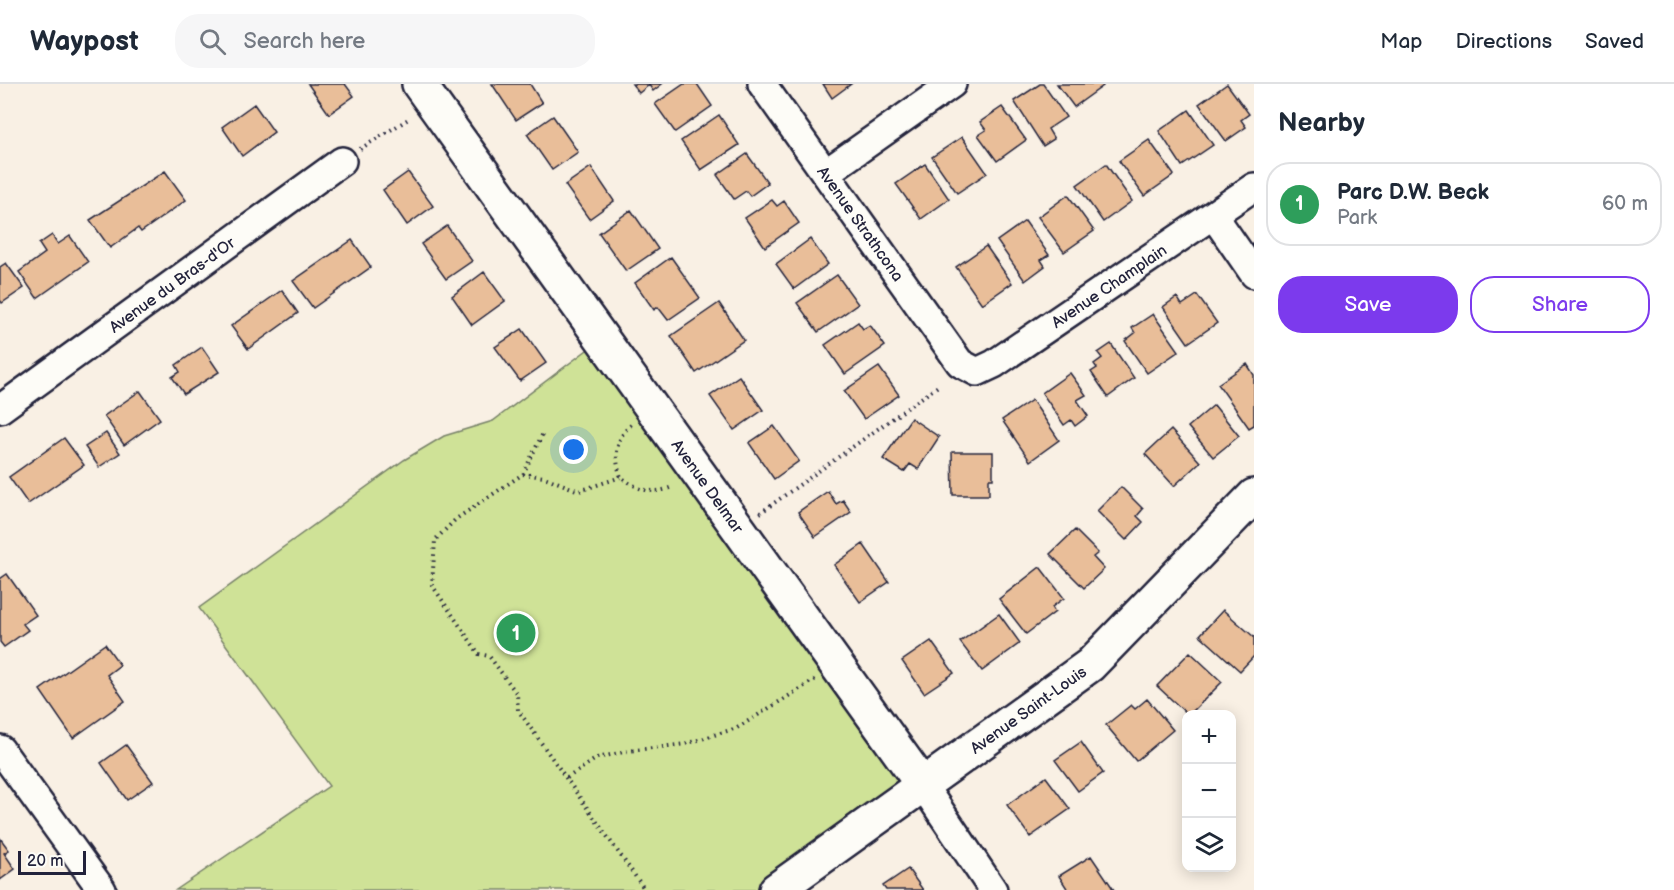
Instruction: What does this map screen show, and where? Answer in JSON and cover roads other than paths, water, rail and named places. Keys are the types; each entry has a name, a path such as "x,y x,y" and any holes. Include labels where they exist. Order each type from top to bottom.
{"street":[{"name":"Avenue Delmar","path":"419,84 922,784 993,890"},
{"name":"Avenue Strathcona","path":"762,84 827,172 960,363"},
{"path":"827,172 952,84"},
{"name":"Avenue du Bras-d'Or","path":"0,409 342,161"},
{"name":"Avenue Champlain","path":"960,363 977,372 994,364 1254,187"},
{"path":"1214,216 1254,274"},
{"name":"Avenue Saint-Louis","path":"776,890 1090,665 1254,496"},
{"path":"0,749 102,890"}],"place":[{"name":"Parc D.W. Beck","path":"516,633"}]}
